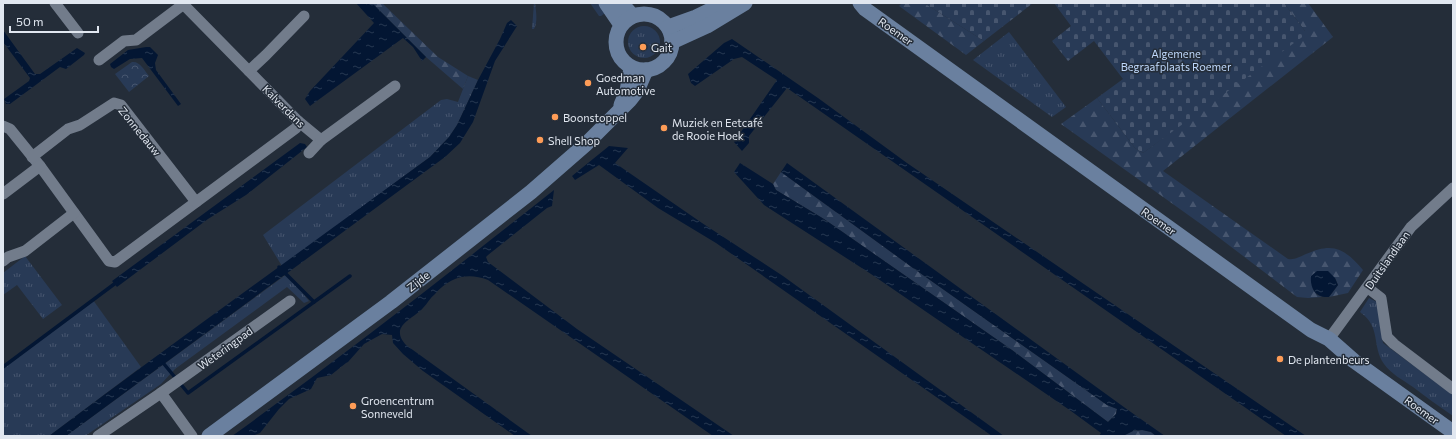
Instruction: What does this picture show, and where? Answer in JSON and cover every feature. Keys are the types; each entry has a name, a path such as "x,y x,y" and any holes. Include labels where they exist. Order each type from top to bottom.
{"main road":[{"path":"606,3 621,25"},
{"path":"621,3 633,16"},
{"path":"668,27 696,17 725,3"},
{"path":"672,42 707,26 745,3"},
{"name":"Roemer","path":"850,3 853,5 862,6 1311,330 1329,340 1354,361 1453,432"},
{"path":"640,14 652,15 668,27 672,42 670,52 665,61 656,68 646,70 631,68 623,62 616,48 617,34 621,25 633,16 640,14"},
{"name":"Zijde","path":"617,113 626,91 631,68"},
{"name":"Zijde","path":"209,436 391,302 558,168 586,144 637,91 646,70"}],"street":[{"path":"55,3 78,33"},
{"name":"Kalverdans","path":"99,60 124,41 136,40 183,4 298,121 321,140"},
{"path":"249,70 266,55 304,16"},
{"path":"309,153 321,140 395,86"},
{"name":"Zonnedauw","path":"32,157 68,129 80,126 114,103 117,103 121,105 196,202"},
{"path":"3,126 10,129 40,166 109,261 115,262 296,128 298,121"},
{"path":"3,194 40,166"},
{"name":"Duitslandlaan","path":"1329,340 1411,227 1453,188"},
{"path":"3,261 8,257 25,251 74,213"},
{"path":"1368,288 1381,298 1387,337 1394,344 1453,388"},
{"name":"Weteringpad","path":"98,436 177,382 290,301"},
{"path":"161,393 192,436"}],"green space":[{"path":"372,3 382,3 438,57 468,76 463,89 426,57"},
{"path":"534,3 536,20 534,29 532,29"},
{"path":"590,3 602,3 608,11 599,16"},
{"path":"902,3 924,3 984,41 966,55 899,6"},
{"path":"924,3 1033,3 984,41"},
{"name":"Algemene Begraafplaats Roemer","path":"1054,3 1284,3 1305,31 1305,35 1143,153 1135,148 1097,98 1123,79 1094,41 1068,61 1052,41 1071,26"},
{"path":"1284,3 1308,3 1333,37 1163,171 1288,259 1297,258 1315,250 1324,248 1338,249 1344,252 1363,270 1348,293 1329,297 1338,285 1335,278 1313,289 1317,295 1322,297 1297,297 1205,227 1061,124 1097,98 1135,148 1143,153 1305,31"},
{"path":"644,26 655,31 660,42 655,53 644,58 633,53 628,42 633,31"},
{"path":"1009,32 1066,107 1052,117 973,60"},
{"path":"132,62 140,64 149,76 129,92 115,74"},
{"path":"468,76 478,80 457,125 449,137 430,157 282,266 263,235 441,100 447,99 458,102"},
{"path":"781,172 913,268 1107,405 1117,409 1116,414 1108,422 1012,350 824,219 776,190 773,184"},
{"path":"25,256 62,305 43,319 17,285 3,295 3,273"},
{"path":"287,274 309,301 304,303 287,287 175,369 161,384 85,436 66,436"},
{"path":"1369,298 1377,302 1383,343 1453,395 1453,416 1394,374 1384,364 1380,357 1374,330 1367,318 1360,312"},
{"path":"93,300 141,367 49,436 3,436 3,366"},
{"path":"1143,430 1151,432 1156,436 1123,436 1133,431"}],"water":[{"path":"356,3 372,3 426,57 422,61 413,47 403,38 310,106 305,99 310,91 374,23"},
{"path":"511,20 517,26 495,61 473,122 460,143 445,157 66,436 49,436 191,330 430,157 449,137 457,125 507,23"},
{"path":"3,30 35,74 40,74 77,48 85,53 66,69 60,67 10,104 6,104 4,99 29,81 30,78 3,42"},
{"path":"732,39 818,98 907,163 1306,436 1286,436 787,88 749,136 749,143 742,151 734,142 777,80 742,57 734,59 695,86 691,83 688,74 724,43"},
{"path":"150,47 158,55 155,63 156,70 181,104 178,106 142,58 130,59 114,69 111,67 110,64 128,50"},
{"path":"300,143 305,144 307,147 246,195 208,219 117,287 112,281"},
{"path":"609,146 628,148 615,163 702,223 783,276 1004,436 992,436 716,243 658,208 599,165 575,180 572,176"},
{"path":"740,163 773,184 776,190 824,219 1012,350 1108,422 1116,414 1117,409 1107,405 913,268 781,172 787,163 1165,436 1156,436 1151,432 1142,430 1133,431 1123,436 1099,436 1101,433 1071,411 871,274 764,205 734,172"},
{"path":"554,190 552,206 547,208 488,255 486,257 488,262 577,329 734,436 713,436 488,280 473,276 466,276 453,280 441,288 423,308 404,324 401,328 401,338 406,345 532,436 515,436 423,371 403,354 393,343 392,335 382,334 364,344 348,362 331,375 317,378 311,389 289,399 260,433 252,436 232,436 394,315"},
{"path":"1317,271 1328,271 1335,278 1338,285 1329,297 1320,296 1314,291 1311,284 1311,276"}],"waterway":[{"path":"279,267 314,302"},
{"path":"164,364 188,393 350,276"},
{"path":"3,367 117,282"}],"place":[{"name":"Gait","path":"643,47"},
{"name":"Goedman Automotive","path":"588,83"},
{"name":"Boonstoppel","path":"555,117"},
{"name":"Muziek en Eetcafé de Rooie Hoek","path":"664,128"},
{"name":"Shell Shop","path":"540,140"},
{"name":"De plantenbeurs","path":"1280,359"},
{"name":"Groencentrum Sonneveld","path":"353,406"}]}
